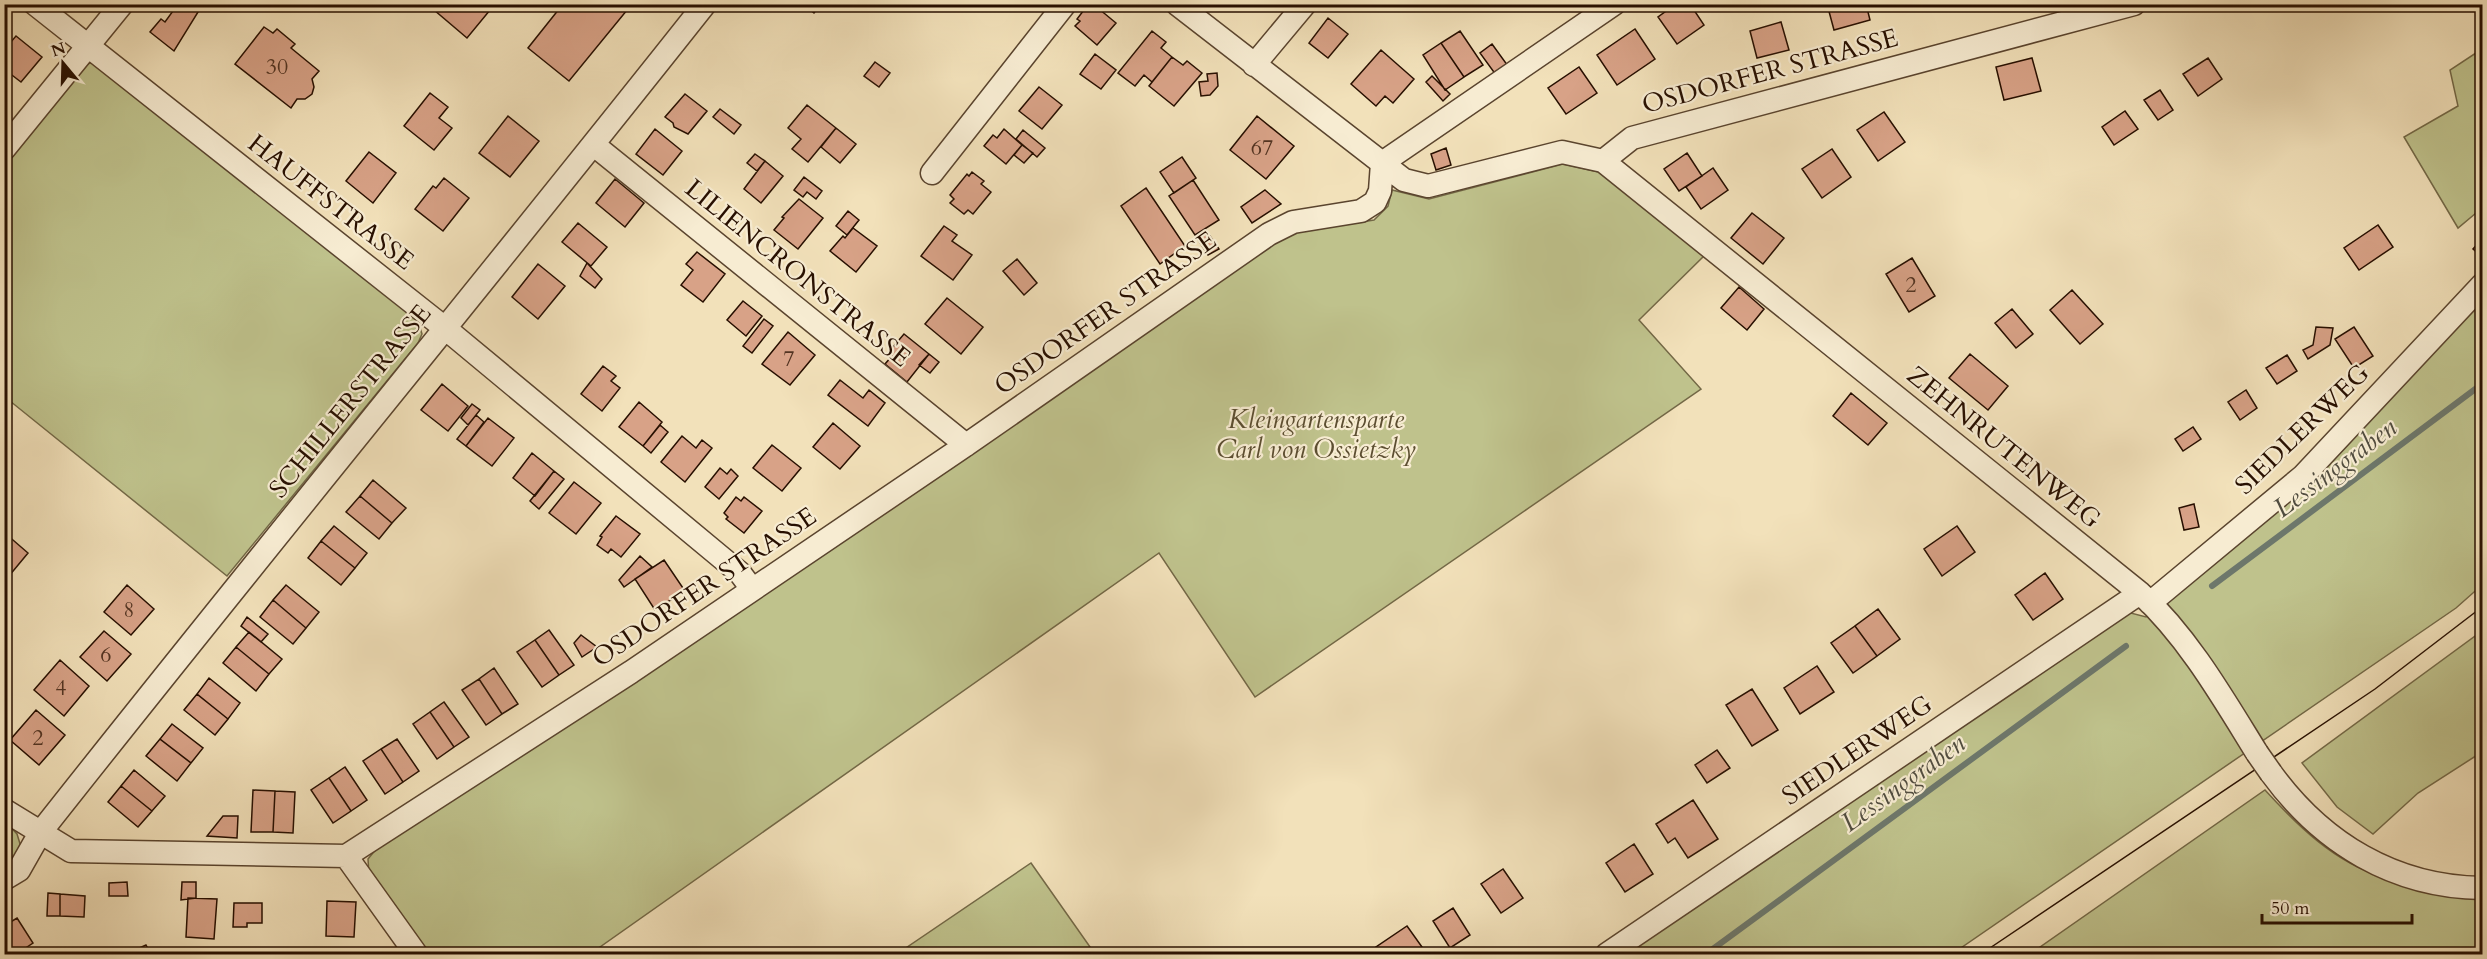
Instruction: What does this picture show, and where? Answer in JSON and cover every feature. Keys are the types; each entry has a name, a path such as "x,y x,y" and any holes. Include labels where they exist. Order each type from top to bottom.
{"street":[{"name":"HAUFFSTRASSE","path":"35,4 446,329 740,573 752,589"},
{"path":"4,149 122,4"},
{"name":"SCHILLERSTRASSE","path":"40,833 231,592 446,329 705,4"},
{"path":"932,173 1065,4"},
{"path":"1177,4 1382,163 1614,4"},
{"path":"1254,65 1305,4"},
{"name":"OSDORFER STRASSE","path":"1602,161 1632,138 2134,4"},
{"name":"LILIENCRONSTRASSE","path":"594,145 966,445"},
{"name":"ZEHNRUTENWEG","path":"1382,163 1404,180 1428,186 1562,152 1602,161 2145,598 2216,687 2271,773 2303,813 2330,837 2361,856 2393,871 2434,883 2482,888"},
{"name":"OSDORFER STRASSE","path":"346,856 631,672 966,445 1269,234 1293,222 1361,211 1375,202 1380,191 1382,163"},
{"name":"SIEDLERWEG","path":"1607,954 2145,598 2303,476 2482,285"},
{"path":"4,810 71,850 346,856 416,954"},
{"path":"4,879 19,870 40,833"}],"green space":[{"path":"2482,49 2482,208 2458,228 2404,137 2458,106 2450,70"},
{"path":"94,62 418,321 422,334 418,343 227,576 5,397 4,167 87,64"},
{"name":"Kleingartensparte Carl von Ossietzky","path":"1563,164 1599,172 1706,254 1639,320 1701,389 1255,697 1159,553 590,954 426,954 369,874 368,859 377,848 1277,242 1297,232 1374,220 1388,206 1392,190 1429,199"},
{"path":"2482,293 2482,585 2456,608 1952,954 1622,954 2127,612 2146,617 2176,592"},
{"path":"2482,631 2482,752 2418,793 2373,834 2337,807 2302,763"},
{"path":"2265,790 2318,841 2333,853 2365,871 2420,886 2482,898 2482,954 2030,954"},
{"path":"5,821 17,834 21,847 5,874"},
{"path":"1031,863 1095,954 897,954"}],"building":[{"path":"178,4 203,4 174,51 150,32 161,19 165,22"},
{"path":"427,4 495,4 467,38"},
{"path":"563,4 632,4 569,81 528,48"},
{"path":"803,4 821,4 814,13"},
{"path":"1093,4 1116,23 1097,45 1075,26 1080,21 1077,19 1087,6 1090,9"},
{"path":"1676,4 1690,4 1704,25 1677,44 1658,17"},
{"path":"1827,4 1866,4 1870,20 1834,30"},
{"path":"1328,18 1348,34 1328,58 1309,43"},
{"path":"1781,22 1789,50 1757,58 1750,31"},
{"path":"264,27 273,33 277,29 295,44 291,48 319,71 312,79 314,87 312,94 305,99 297,99 291,108 235,64"},
{"path":"1635,29 1655,59 1617,85 1597,55"},
{"path":"1152,31 1166,42 1161,48 1172,57 1152,82 1144,75 1135,86 1118,73"},
{"path":"1460,31 1483,65 1464,77 1441,43"},
{"path":"16,36 42,57 21,82 4,69 4,50"},
{"path":"1441,43 1464,77 1445,90 1423,55"},
{"path":"1492,44 1508,66 1496,75 1480,53"},
{"path":"1381,50 1414,79 1393,103 1385,96 1376,106 1351,84"},
{"path":"1095,54 1116,70 1101,89 1080,74"},
{"path":"1172,57 1183,65 1187,61 1202,73 1174,106 1149,86"},
{"path":"2032,58 2041,91 2004,100 1996,67"},
{"path":"2208,58 2222,79 2198,96 2183,74"},
{"path":"875,62 890,73 879,87 864,76"},
{"path":"1579,67 1597,93 1566,114 1548,88"},
{"path":"1217,73 1218,86 1210,95 1201,96 1199,82 1208,81 1207,74"},
{"path":"1432,76 1450,94 1443,101 1426,82"},
{"path":"1039,87 1062,105 1042,129 1019,111"},
{"path":"2160,90 2173,110 2158,120 2144,100"},
{"path":"430,93 448,107 439,118 452,128 434,150 404,126"},
{"path":"685,94 707,111 688,134 674,127 673,123 665,117"},
{"path":"807,105 836,128 808,162 792,149 801,139 788,128"},
{"path":"720,109 741,125 734,134 713,117"},
{"path":"2125,111 2138,129 2114,145 2102,127"},
{"path":"1884,112 1905,142 1878,161 1857,130"},
{"path":"508,116 539,141 510,177 479,153"},
{"path":"1257,116 1294,146 1266,179 1230,150"},
{"path":"836,128 856,144 840,163 821,147"},
{"path":"655,129 682,151 663,175 636,154"},
{"path":"1004,129 1022,145 1006,164 984,146 993,135 997,138"},
{"path":"1023,130 1045,148 1037,157 1016,139"},
{"path":"1022,145 1033,153 1024,163 1014,155"},
{"path":"1446,148 1451,165 1436,170 1431,154"},
{"path":"1832,149 1851,177 1822,198 1802,169"},
{"path":"369,152 396,173 373,203 346,181"},
{"path":"1687,153 1702,176 1679,191 1664,169"},
{"path":"755,154 765,161 757,171 747,163"},
{"path":"1182,157 1196,178 1174,193 1160,172"},
{"path":"765,161 783,176 761,203 744,189"},
{"path":"1713,168 1728,190 1701,209 1686,187"},
{"path":"972,172 984,181 981,184 991,192 973,214 968,210 964,214 950,203 954,199 950,195 967,174 969,176"},
{"path":"804,177 822,191 816,199 807,192 803,197 794,190"},
{"path":"444,178 469,198 443,231 415,209 433,186 436,188"},
{"path":"615,179 644,203 625,227 596,203"},
{"path":"1193,180 1219,220 1195,235 1169,196"},
{"path":"1146,188 1185,246 1160,264 1121,206"},
{"path":"1265,190 1281,204 1252,223 1241,207"},
{"path":"799,199 823,218 798,249 774,230 784,218 782,217"},
{"path":"848,211 859,220 847,235 836,226"},
{"path":"1752,213 1784,238 1763,264 1731,238"},
{"path":"578,223 607,247 591,266 562,242"},
{"path":"2378,225 2393,247 2359,270 2344,248"},
{"path":"944,226 957,235 952,241 972,255 953,280 921,256"},
{"path":"853,228 877,246 856,272 830,251"},
{"path":"1205,229 1219,249 1208,255 1195,235"},
{"path":"2482,239 2482,257 2473,249"},
{"path":"697,252 725,274 703,302 681,285 693,270 686,264"},
{"path":"1912,258 1935,296 1909,312 1886,274"},
{"path":"1017,259 1037,283 1024,295 1003,271"},
{"path":"587,263 602,279 595,288 580,276"},
{"path":"538,264 565,286 538,319 512,297"},
{"path":"1739,287 1764,309 1747,330 1721,308"},
{"path":"2072,290 2103,324 2080,344 2050,310"},
{"path":"947,298 983,327 961,354 925,324"},
{"path":"743,301 762,316 746,336 727,320"},
{"path":"2012,309 2033,334 2016,348 1995,323"},
{"path":"764,319 773,326 752,353 743,346"},
{"path":"2316,327 2333,328 2330,345 2308,359 2303,350 2313,345"},
{"path":"2354,327 2373,356 2354,368 2335,339"},
{"path":"788,332 815,355 790,385 762,364"},
{"path":"904,334 929,354 907,382 885,364 892,356 888,353"},
{"path":"929,354 939,362 930,373 919,365"},
{"path":"1970,354 2008,386 1988,410 1949,378"},
{"path":"2287,355 2297,371 2277,384 2266,368"},
{"path":"603,366 616,376 611,381 620,388 602,411 581,394"},
{"path":"840,380 863,398 869,390 885,403 868,426 828,395"},
{"path":"442,384 468,406 448,431 421,410"},
{"path":"2246,390 2257,408 2240,420 2228,402"},
{"path":"1851,393 1887,423 1868,445 1833,416"},
{"path":"639,402 662,422 643,446 619,427"},
{"path":"472,404 480,410 468,425 461,418"},
{"path":"476,415 484,422 466,446 457,439"},
{"path":"488,418 514,438 492,466 466,446"},
{"path":"833,423 860,446 840,469 813,447"},
{"path":"660,425 668,432 651,453 643,446"},
{"path":"2193,427 2201,439 2183,451 2175,439"},
{"path":"682,436 696,448 702,440 712,448 685,482 661,462"},
{"path":"772,445 801,468 782,491 753,468"},
{"path":"532,453 554,471 535,496 513,478"},
{"path":"720,468 727,474 731,469 738,476 719,499 705,487"},
{"path":"554,471 564,479 539,509 530,501"},
{"path":"373,480 406,508 392,523 360,496"},
{"path":"574,482 601,503 576,534 549,513"},
{"path":"360,496 392,523 379,539 346,512"},
{"path":"736,497 741,501 744,497 762,511 744,533 726,519 728,517 724,513"},
{"path":"2194,504 2199,527 2184,530 2179,508"},
{"path":"616,516 640,534 621,557 611,549 608,553 597,545 602,537 600,536"},
{"path":"334,526 367,553 355,568 321,541"},
{"path":"1957,526 1975,552 1942,576 1924,549"},
{"path":"6,534 28,553 9,576 4,572"},
{"path":"321,541 355,568 341,585 308,558"},
{"path":"640,556 652,567 624,587 619,580"},
{"path":"664,560 685,591 655,610 635,579"},
{"path":"2045,573 2063,599 2033,620 2015,595"},
{"path":"127,585 154,609 131,635 104,612"},
{"path":"286,585 319,612 306,628 273,600"},
{"path":"273,600 306,628 293,644 260,617"},
{"path":"1878,609 1900,639 1877,656 1855,626"},
{"path":"247,617 268,634 261,642 241,626"},
{"path":"1855,626 1877,656 1853,673 1831,643"},
{"path":"549,630 574,665 559,675 535,640"},
{"path":"104,631 131,654 107,681 80,657"},
{"path":"249,632 282,659 269,674 236,647"},
{"path":"581,635 597,647 582,657 574,643"},
{"path":"535,640 559,675 542,687 517,652"},
{"path":"236,647 269,674 256,691 223,663"},
{"path":"60,660 89,686 64,716 34,690"},
{"path":"1817,666 1834,692 1800,714 1784,688"},
{"path":"494,668 518,704 502,714 479,679"},
{"path":"209,678 240,703 228,719 197,694"},
{"path":"479,679 502,714 486,725 462,690"},
{"path":"1752,689 1778,730 1752,746 1726,705"},
{"path":"197,694 228,719 215,735 184,710"},
{"path":"444,702 469,737 454,747 430,712"},
{"path":"36,710 65,735 39,765 10,740"},
{"path":"430,712 454,747 437,759 413,724"},
{"path":"172,724 203,748 191,763 160,739"},
{"path":"160,739 191,763 177,781 146,756"},
{"path":"397,739 419,771 403,782 381,749"},
{"path":"381,749 403,782 385,794 363,761"},
{"path":"1717,750 1730,768 1707,783 1695,765"},
{"path":"345,767 367,800 351,811 329,778"},
{"path":"134,770 165,796 152,811 121,786"},
{"path":"329,778 351,811 333,823 311,790"},
{"path":"121,786 152,811 138,827 108,802"},
{"path":"253,790 275,791 273,832 251,832"},
{"path":"275,791 295,792 293,833 273,832"},
{"path":"1693,800 1718,839 1688,858 1675,838 1668,843 1656,824"},
{"path":"223,816 238,816 237,838 207,836"},
{"path":"1634,844 1653,874 1625,892 1606,863"},
{"path":"1503,869 1523,898 1501,913 1481,884"},
{"path":"127,882 128,896 109,896 109,883"},
{"path":"182,882 196,882 196,898 181,900"},
{"path":"48,893 60,894 60,916 47,916"},
{"path":"60,894 85,896 84,917 60,916"},
{"path":"188,898 217,899 214,939 186,937"},
{"path":"327,901 356,902 354,937 326,936"},
{"path":"234,903 262,903 262,923 247,923 247,927 233,927"},
{"path":"1453,908 1470,935 1450,948 1433,921"},
{"path":"17,918 33,943 19,954 4,954 4,926"},
{"path":"1407,926 1427,954 1381,954 1376,947"},
{"path":"146,945 151,954 126,954"},
{"path":"97,948 100,954 86,954"},
{"path":"111,948 114,954 100,954"}],"waterway":[{"name":"Lessinggraben","path":"2212,586 2482,384"},
{"name":"Lessinggraben","path":"1706,954 2126,646"}],"tram line":[{"path":"1981,954 2375,689 2482,607"}]}
